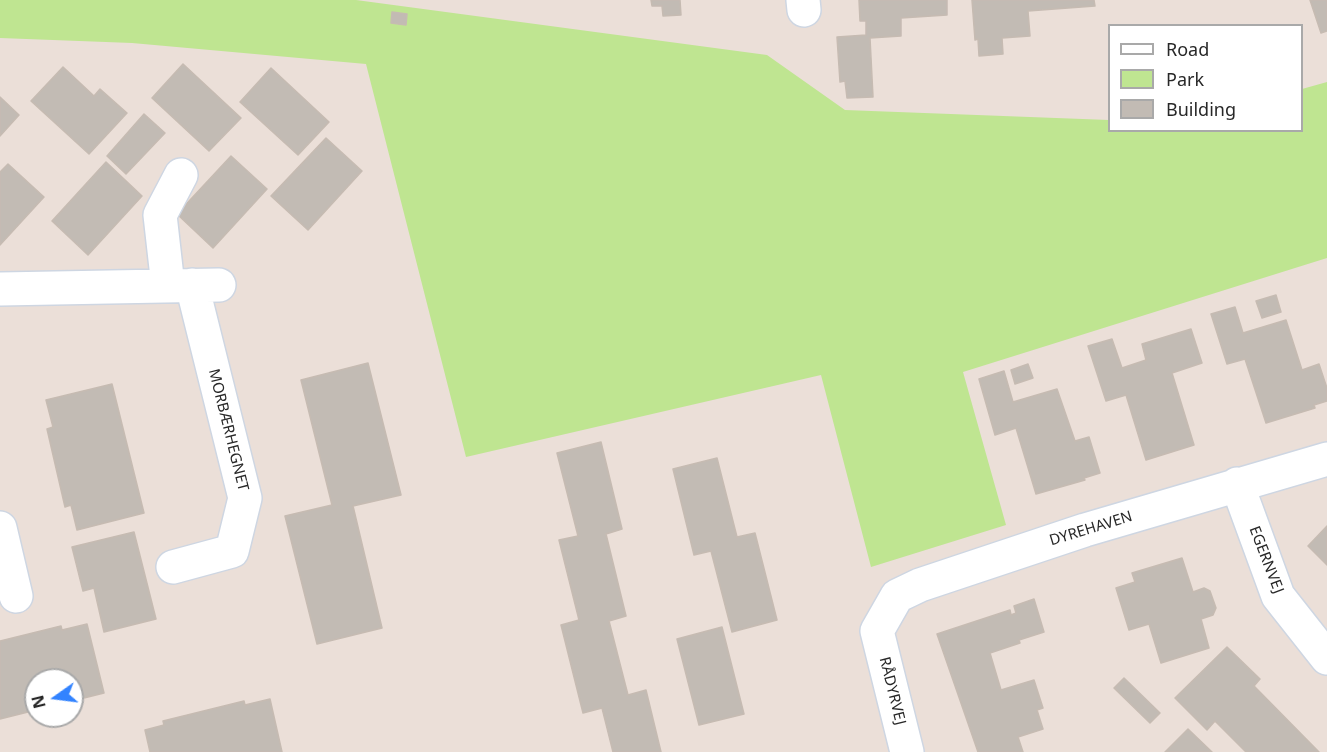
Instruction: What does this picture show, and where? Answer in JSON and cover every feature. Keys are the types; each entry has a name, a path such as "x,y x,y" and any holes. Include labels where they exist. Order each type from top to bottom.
{"street":[{"name":"MORBÆRHEGNET","path":"173,567 232,551 245,498 193,285 160,215 181,175"},
{"path":"0,289 193,285"},
{"name":"DYREHAVEN","path":"877,631 897,596 920,585 1085,530 1327,459"},
{"name":"EGERNVEJ","path":"1237,484 1278,596 1327,658"},
{"path":"0,528 16,596"},
{"name":"RÅDYRVEJ","path":"877,631 907,752"}],"green space":[{"path":"0,0 356,0 767,55 845,110 1108,120 1108,132 1303,132 1303,89 1327,82 1327,258 963,372 1006,525 871,567 821,375 466,457 366,64 132,43 0,38"}],"building":[{"path":"651,0 680,0 681,15 663,16 662,6 652,6"},
{"path":"859,0 947,0 947,15 901,18 901,36 870,38 873,97 847,98 845,81 840,82 837,37 866,35 866,21 860,21"},
{"path":"972,0 1094,0 1095,6 1028,11 1030,36 1002,38 1003,54 979,56 978,39 975,40"},
{"path":"1310,0 1327,0 1327,31 1321,33"},
{"path":"392,12 407,14 406,25 391,23"},
{"path":"183,64 241,118 209,151 152,98"},
{"path":"63,67 94,96 100,89 127,113 89,154 31,101"},
{"path":"271,68 329,122 298,155 240,102"},
{"path":"0,97 19,115 0,136"},
{"path":"144,114 165,133 126,174 107,156"},
{"path":"326,138 362,171 308,230 271,196"},
{"path":"231,156 267,189 213,248 177,214"},
{"path":"106,162 142,196 88,255 52,221"},
{"path":"8,164 44,197 0,245 0,172"},
{"path":"1276,295 1281,312 1262,318 1256,301"},
{"path":"1235,307 1243,333 1286,320 1302,370 1319,364 1327,388 1327,401 1314,405 1315,408 1266,423 1245,359 1227,364 1211,314"},
{"path":"1191,329 1202,363 1172,373 1194,445 1146,460 1126,395 1106,401 1088,346 1112,339 1122,368 1146,360 1142,344"},
{"path":"368,363 401,495 353,506 382,628 317,644 285,516 332,505 301,380"},
{"path":"1028,364 1033,378 1015,384 1011,370"},
{"path":"1004,371 1013,402 1057,389 1075,441 1089,437 1100,473 1084,478 1085,480 1036,494 1016,428 995,435 979,379"},
{"path":"112,384 144,513 77,530 71,505 65,507 47,429 53,427 46,400"},
{"path":"601,442 622,529 606,534 626,616 609,621 628,695 646,690 661,752 613,752 602,708 583,713 561,625 579,620 559,540 578,536 557,453"},
{"path":"717,458 737,537 755,533 777,620 732,632 711,551 694,555 673,469"},
{"path":"1327,526 1327,565 1308,546"},
{"path":"134,532 156,619 104,632 94,588 83,591 72,547"},
{"path":"1182,558 1193,592 1204,588 1210,591 1216,608 1213,615 1201,619 1209,648 1161,663 1149,624 1129,630 1116,588 1135,582 1132,573"},
{"path":"1034,599 1044,632 990,653 1001,690 1034,680 1043,708 1037,710 1043,729 1018,737 1023,752 978,752 937,634 1010,610 1011,615 1016,613 1014,606"},
{"path":"87,624 104,693 84,698 84,668 24,668 24,713 0,719 0,641 61,626 62,630"},
{"path":"722,627 744,714 699,725 677,639"},
{"path":"1227,647 1260,679 1254,686 1319,752 1246,752 1215,721 1207,730 1175,698"},
{"path":"1124,678 1160,713 1150,723 1114,688"},
{"path":"270,699 282,752 150,752 145,730 164,725 163,721 244,701 245,705"},
{"path":"1188,729 1212,752 1165,752"}]}
